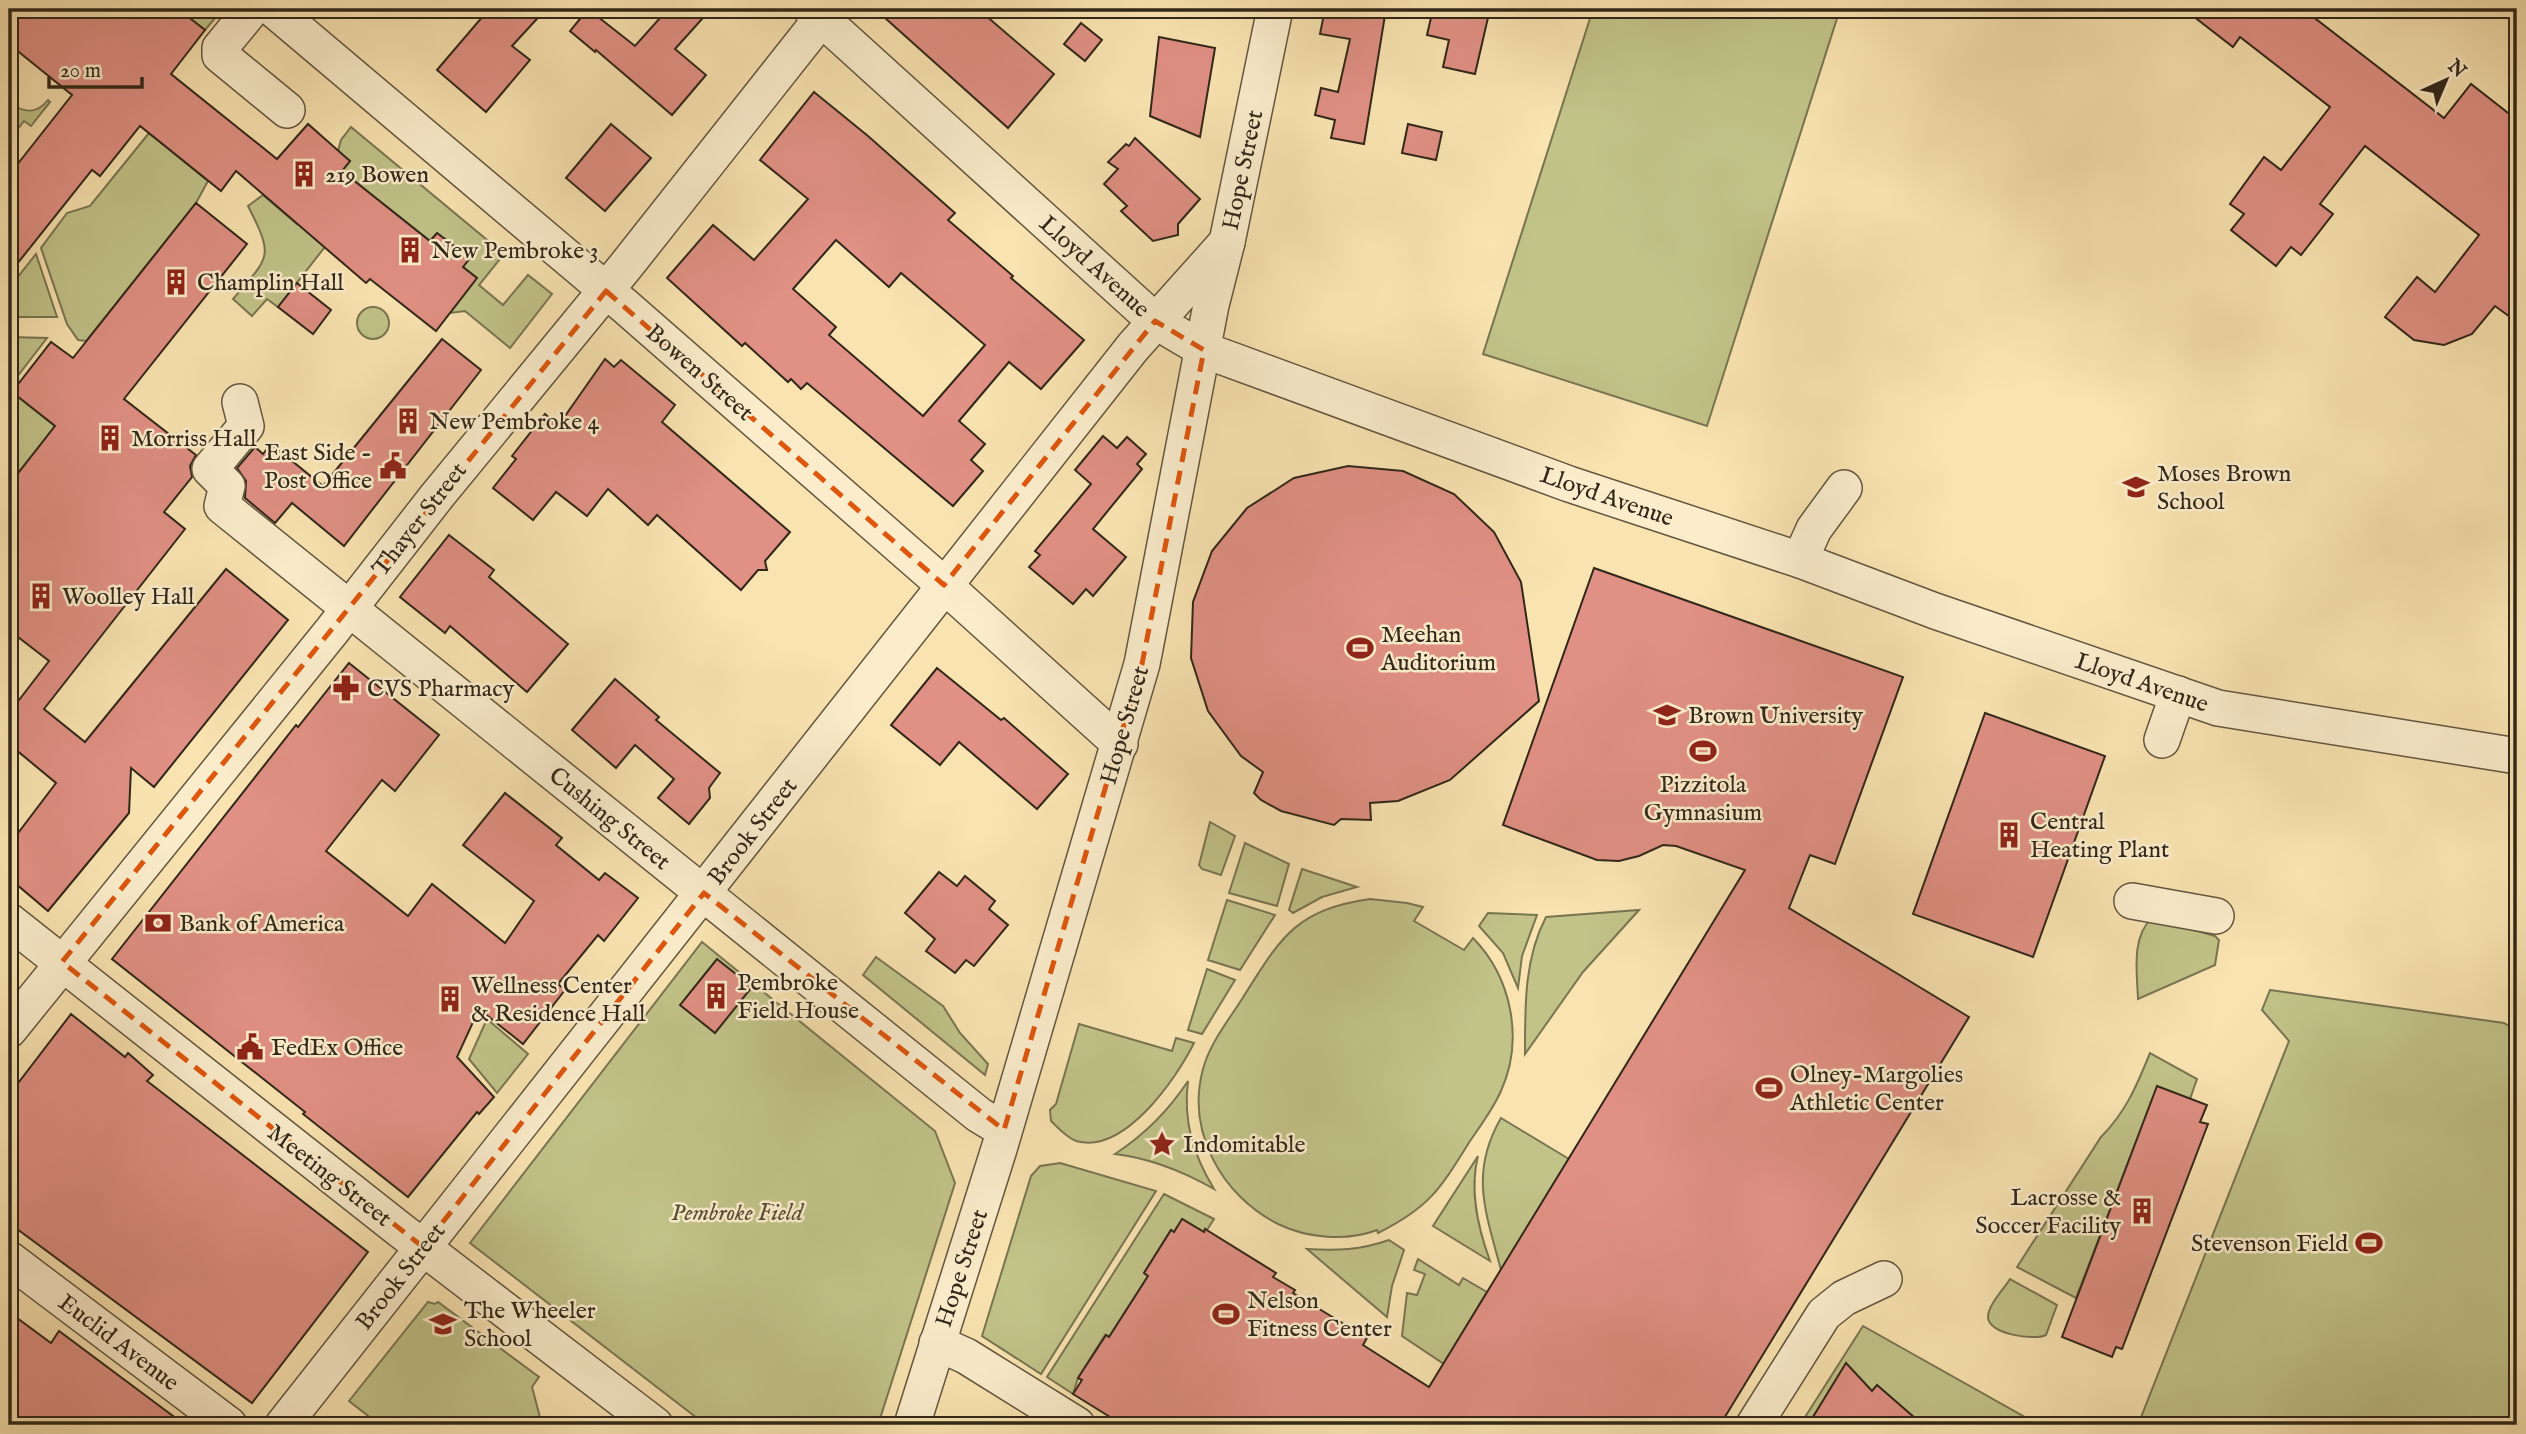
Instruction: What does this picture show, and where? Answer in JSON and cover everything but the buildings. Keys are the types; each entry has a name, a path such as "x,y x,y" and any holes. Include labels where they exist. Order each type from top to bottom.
{"street":[{"path":"252,9 220,48 220,55 287,110"},
{"name":"Bowen Street","path":"273,9 606,291 944,585 1119,744"},
{"name":"Hope Street","path":"912,1425 1004,1130 1142,664 1211,305 1227,242 1275,9"},
{"name":"Thayer Street","path":"9,1030 348,610 436,496 606,291 821,12"},
{"name":"Lloyd Avenue","path":"821,12 1155,321 1204,350 1569,484 1800,560 1935,611 2218,708 2517,755"},
{"name":"Brook Street","path":"283,1425 944,585 1155,321 1227,242"},
{"name":"Cushing Street","path":"240,402 246,426 210,470 227,486 222,506 979,1115 1004,1130"},
{"path":"1800,560 1814,529 1844,488"},
{"path":"2162,740 2178,694"},
{"path":"2132,901 2216,916"},
{"name":"Meeting Street","path":"9,921 423,1247 655,1425"},
{"name":"Euclid Avenue","path":"9,1259 229,1425"},
{"path":"1754,1425 1824,1314 1844,1298 1884,1279"},
{"path":"937,1343 966,1356 1077,1425"}],"highlighted area":[{"path":"606,291 944,585 1155,321 1204,350 1142,664 1004,1130 704,893 423,1247 62,962"}],"green space":[{"path":"178,9 218,9 221,11 205,30"},
{"path":"1593,9 1840,9 1707,426 1483,354"},
{"path":"48,100 50,102 31,126 24,121 9,140 9,102 29,111 39,108"},
{"path":"351,127 504,254 479,285 503,305 528,275 552,294 510,348 465,311 450,313 477,278 463,267 469,258 437,233 430,241 357,184 327,222 324,248 278,307 267,299 252,316 233,299 261,265 264,256 262,237 248,206 263,195 297,224 350,161 338,151 341,140"},
{"path":"149,133 208,181 196,203 86,341 78,340 67,324 41,248 67,213 90,206"},
{"path":"36,254 57,317 9,317 9,288"},
{"path":"373,307 385,311 389,323 385,335 373,339 361,335 357,323 361,311"},
{"path":"9,337 47,338 9,387"},
{"path":"9,389 55,426 9,484"},
{"path":"1210,822 1235,836 1221,875 1202,869 1199,865"},
{"path":"1245,843 1289,864 1277,906 1229,893"},
{"path":"1302,869 1357,887 1322,897 1293,913 1289,910"},
{"path":"1370,899 1423,907 1414,921 1464,950 1473,938 1486,954 1497,972 1510,1010 1513,1031 1508,1071 1494,1104 1450,1172 1422,1205 1378,1233 1377,1230 1353,1236 1327,1237 1301,1233 1258,1212 1240,1197 1213,1160 1204,1138 1200,1116 1199,1093 1203,1069 1215,1041 1279,944 1306,920 1323,911"},
{"path":"1227,900 1275,915 1240,970 1208,960"},
{"path":"1639,910 1583,972 1525,1054 1527,984 1533,950 1546,917"},
{"path":"1488,913 1537,915 1522,956 1518,988 1503,953 1479,926"},
{"path":"2152,918 2215,936 2219,940 2215,965 2138,999 2138,945 2145,926"},
{"name":"Pembroke Field","path":"702,942 935,1131 955,1183 878,1425 706,1425 470,1243"},
{"path":"876,957 943,1006 960,1033 988,1064 985,1075 863,975"},
{"path":"1207,969 1235,980 1202,1034 1188,1030"},
{"name":"Stevenson Field","path":"2270,990 2504,1023 2517,1031 2517,1425 2138,1425 2289,1041 2262,1010"},
{"path":"487,1019 528,1054 497,1093 469,1059"},
{"path":"1079,1024 1172,1051 1176,1038 1194,1043 1175,1075 1146,1111 1130,1126 1112,1137 1094,1142 1076,1141 1051,1121 1050,1110 1056,1104"},
{"path":"2150,1053 2197,1079 2190,1099 2157,1087 2076,1298 2017,1267 2101,1137 2124,1108"},
{"path":"1188,1081 1187,1110 1191,1137 1200,1163 1214,1189 1166,1167 1115,1154 1155,1121"},
{"path":"1501,1118 1569,1159 1501,1270 1486,1211 1483,1175 1491,1138"},
{"path":"1478,1156 1474,1183 1476,1209 1490,1261 1433,1226"},
{"path":"1060,1163 1156,1191 1041,1374 982,1336 1031,1176 1040,1166"},
{"path":"1164,1194 1214,1219 1204,1232 1183,1219 1174,1232 1171,1230 1144,1273 1148,1276 1109,1337 1105,1335 1078,1378 1073,1394 1047,1377"},
{"path":"1389,1240 1404,1250 1392,1286 1387,1317 1307,1249 1348,1249"},
{"path":"1418,1259 1459,1285 1463,1278 1487,1292 1444,1364 1402,1336 1407,1293 1417,1295 1425,1274 1414,1270"},
{"path":"2010,1279 2057,1305 2046,1335 2012,1335 1990,1323 1988,1317 1991,1307"},
{"path":"428,1302 438,1302 539,1377 532,1387 542,1425 380,1425 349,1401"},
{"path":"1863,1326 2039,1425 1800,1425"}],"place":[{"name":"219 Bowen","path":"304,174"},
{"name":"New Pembroke 3","path":"410,250"},
{"name":"Champlin Hall","path":"176,282"},
{"name":"New Pembroke 4","path":"408,421"},
{"name":"Morriss Hall","path":"110,438"},
{"name":"East Side - Post Office","path":"393,466"},
{"name":"Moses Brown School","path":"2136,487"},
{"name":"Woolley Hall","path":"41,596"},
{"name":"Meehan Auditorium","path":"1360,648"},
{"name":"CVS Pharmacy","path":"346,688"},
{"name":"Brown University","path":"1667,715"},
{"name":"Pizzitola Gymnasium","path":"1703,751"},
{"name":"Central Heating Plant","path":"2009,835"},
{"name":"Bank of America","path":"158,923"},
{"name":"Pembroke Field House","path":"716,996"},
{"name":"Wellness Center & Residence Hall","path":"450,999"},
{"name":"FedEx Office","path":"250,1047"},
{"name":"Olney-Margolies Athletic Center","path":"1769,1088"},
{"name":"Indomitable","path":"1162,1144"},
{"name":"Lacrosse & Soccer Facility","path":"2142,1211"},
{"name":"Stevenson Field","path":"2369,1243"},
{"name":"Nelson Fitness Center","path":"1226,1314"},
{"name":"The Wheeler School","path":"443,1324"}]}
